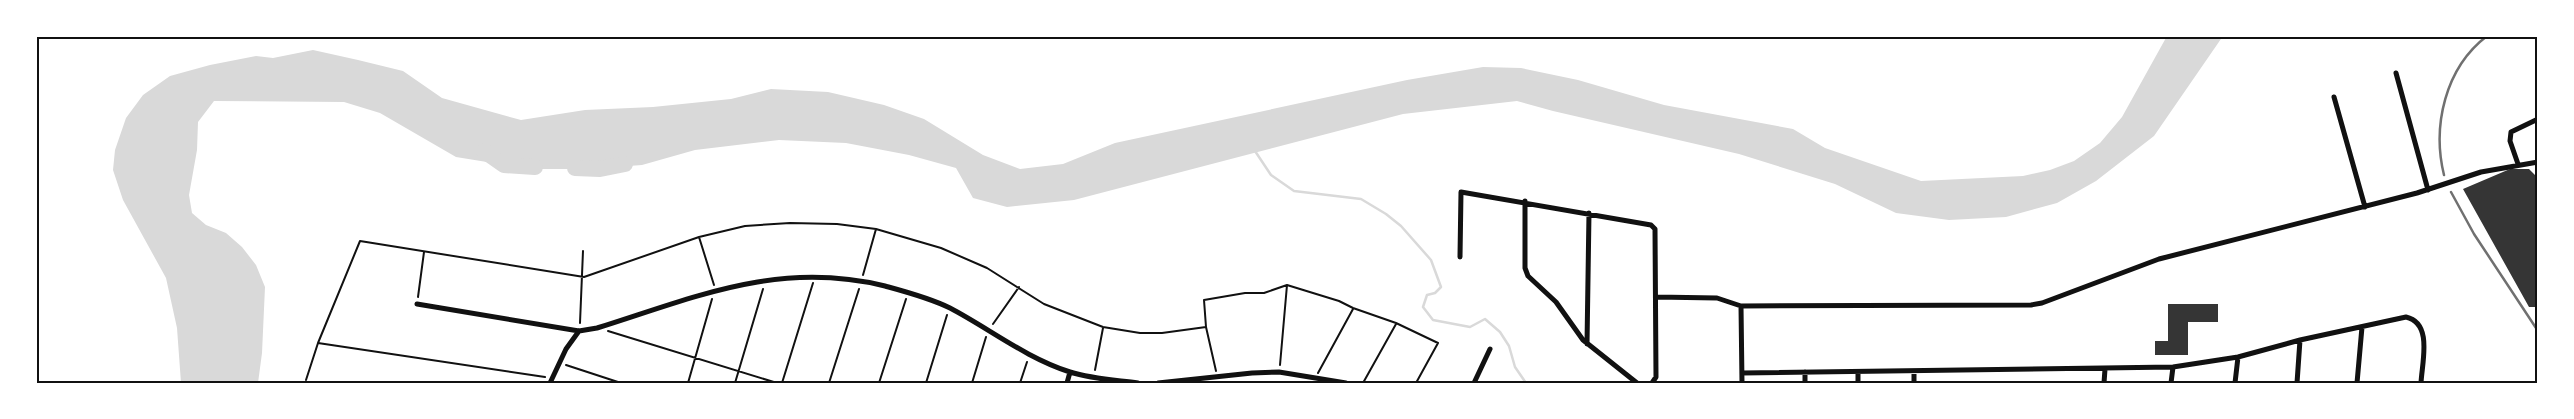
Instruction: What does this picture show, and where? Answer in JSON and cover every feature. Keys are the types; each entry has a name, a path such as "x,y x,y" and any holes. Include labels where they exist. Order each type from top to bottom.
{"street":[{"path":"2396,73 2428,190"},
{"path":"2334,98 2365,207"},
{"path":"2518,164 2510,142 2511,132 2538,119"},
{"path":"1656,297 1717,298 1741,306 2021,306 2042,303 2159,259 2428,190 2481,172 2538,162"},
{"path":"1460,257 1459,194 1462,192 1525,201 1653,226 1655,229 1656,297 1656,377 1653,382"},
{"path":"1525,201 1525,268 1528,276 1556,302 1587,344 1637,383"},
{"path":"1587,344 1589,213"},
{"path":"417,304 579,331 596,328 715,290 766,280 815,276 862,281 909,292 949,308 1029,355 1070,372 1138,383"},
{"path":"1741,306 1742,383"},
{"path":"1742,373 2173,367 2238,357 2300,340 2399,317 2416,321 2422,329 2424,339 2421,383"},
{"path":"2357,383 2362,327"},
{"path":"551,380 566,349 579,331"},
{"path":"2297,383 2300,340"},
{"path":"1474,383 1490,349"},
{"path":"2235,383 2238,357"},
{"path":"2171,383 2173,367"},
{"path":"2104,369 2104,383"},
{"path":"1914,371 1914,383"},
{"path":"1067,383 1070,372"},
{"path":"1158,383 1184,382 1218,376 1279,372 1346,383"},
{"path":"1805,372 1805,383"},
{"path":"1858,372 1858,383"}],"path":[{"path":"306,380 318,343 360,241 584,277 699,237 745,226 790,223 837,224 876,229 941,248 986,268 1044,304 1103,327 1140,333 1162,333 1206,327"},
{"path":"829,383 862,281 876,229"},
{"path":"688,383 715,290 699,237"},
{"path":"417,304 424,251"},
{"path":"579,331 584,277 583,251"},
{"path":"782,383 815,276"},
{"path":"735,383 766,280"},
{"path":"1279,372 1287,285"},
{"path":"1218,376 1206,327 1204,300 1246,293 1264,293 1287,285 1339,301 1438,342 1416,383"},
{"path":"879,383 909,292"},
{"path":"926,383 949,308"},
{"path":"1315,377 1353,308"},
{"path":"1363,383 1396,323"},
{"path":"1093,377 1103,327"},
{"path":"596,328 777,383"},
{"path":"318,343 551,380"},
{"path":"1020,383 1029,355"},
{"path":"560,363 621,383"}],"shaded area":[{"path":"2167,36 2223,36 2154,136 2096,181 2057,203 2006,217 1949,220 1896,213 1835,184 1739,154 1517,101 1403,114 1074,200 1007,207 973,198 956,168 909,155 846,143 779,140 695,150 642,165 588,169 530,169 456,157 380,113 344,102 214,101 198,122 197,150 189,195 192,213 206,225 226,233 242,247 256,265 265,287 262,353 258,383 181,383 177,328 166,278 123,200 113,170 115,150 126,118 143,95 170,76 210,65 256,56 273,58 313,50 403,71 442,98 521,120 585,110 653,107 731,99 771,89 828,92 884,105 924,119 983,155 1020,169 1063,164 1115,143 1407,80 1483,67 1521,68 1578,80 1664,105 1793,129 1825,148 1921,181 2023,176 2050,170 2074,161 2100,143 2122,117"}],"building":[{"path":"2510,169 2529,169 2535,175 2538,307 2529,307 2463,189"},
{"path":"2168,304 2218,304 2218,322 2188,322 2188,355 2155,355 2155,341 2168,341"}],"waterway":[{"path":"484,151 504,165 535,167"},
{"path":"1255,151 1271,175 1294,191 1361,199 1386,214 1401,226 1431,260 1441,287 1435,293 1427,295 1423,307 1433,320 1470,327 1485,319 1500,332 1509,346 1515,367 1526,383"},
{"path":"575,168 600,169 625,164"}],"railway":[{"path":"2444,175 2440,137 2445,99 2461,64 2487,36"},
{"path":"2451,192 2474,234 2538,331"}]}
